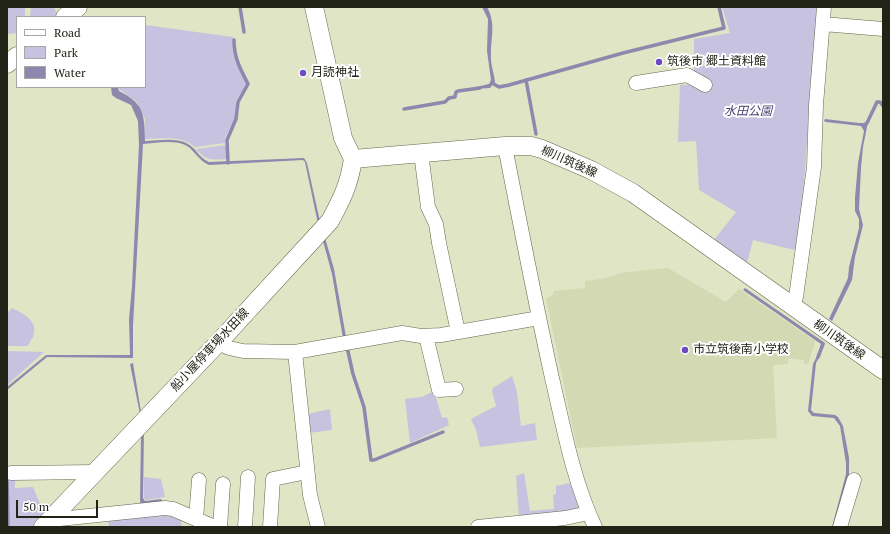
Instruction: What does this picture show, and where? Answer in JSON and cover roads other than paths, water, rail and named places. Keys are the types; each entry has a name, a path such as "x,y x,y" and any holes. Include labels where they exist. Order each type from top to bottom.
{"main road":[{"path":"66,16 78,7"},
{"path":"314,7 343,138 352,159"},
{"path":"7,64 16,57"},
{"name":"柳川筑後線","path":"352,159 505,146 530,146 542,149 591,170 633,193 883,370"},
{"name":"船小屋停車場水田線","path":"46,524 218,343 330,221 350,178 352,159"}],"street":[{"path":"793,307 796,297 814,167 816,105 824,7"},
{"path":"823,24 883,29"},
{"path":"636,83 687,75 705,85"},
{"path":"505,146 539,318 574,471 595,527"},
{"path":"421,154 428,207 436,224 458,332"},
{"path":"218,343 229,348 243,351 295,352 402,332 426,336 539,318"},
{"path":"426,336 439,390 456,388"},
{"path":"295,352 310,495 318,527"},
{"path":"11,473 95,472"},
{"path":"270,527 273,479 307,472"},
{"path":"245,527 248,477"},
{"path":"196,519 199,480"},
{"path":"840,527 854,480"},
{"path":"220,527 223,484"},
{"path":"46,524 164,508 173,509 216,527"},
{"path":"478,527 564,522 589,513"}],"water":[{"path":"482,7 487,7 492,24 491,57 495,82 490,88 476,89 476,87 489,84 491,80 487,51 488,19"},
{"path":"111,88 118,88 119,91 134,100 138,105 143,117 145,141 173,140 183,142 191,146 202,158 209,162 304,158 307,163 319,217 334,269 346,337 343,338 332,274 317,219 305,162 303,160 209,165 202,161 190,148 182,144 165,142 143,144 133,326 133,358 47,357 7,390 7,387 46,355 130,355 129,319 139,145 138,121 131,105 112,95"},
{"path":"825,119 859,123 864,123 868,120 863,147 859,209 863,225 855,257 852,280 832,321 829,319 848,278 849,267 859,228 859,219 855,211 855,198 858,163 864,131 861,126 826,122 824,121"},
{"path":"745,288 825,343 823,348 820,347 821,344 743,290"},
{"path":"819,352 821,354 816,363 811,410 814,413 835,415 838,417 843,426 849,458 849,478 835,527 832,527 846,474 846,463 840,426 834,418 812,416 808,411 813,364"},
{"path":"133,363 144,430 143,498 145,501 161,499 163,502 140,504 141,434 140,414 130,364"}],"waterway":[{"path":"240,7 244,32"},
{"path":"492,83 499,87 509,85 623,53 724,28 719,7"},
{"path":"228,163 227,140 236,119 238,102 248,84 236,58 234,40"},
{"path":"526,80 536,134"},
{"path":"404,109 445,102 449,98 455,97 456,92 458,91 480,88"},
{"path":"867,123 877,102 880,102 883,106"},
{"path":"818,357 823,344"},
{"path":"347,347 353,374 364,407 371,460 443,432"},
{"path":"7,476 8,527"}],"place":[{"name":"筑後市 郷土資料館","path":"659,62"},
{"name":"月読神社","path":"303,73"},
{"name":"市立筑後南小学校","path":"685,350"}],"park label":[{"name":"水田公園","path":"748,112"}]}
